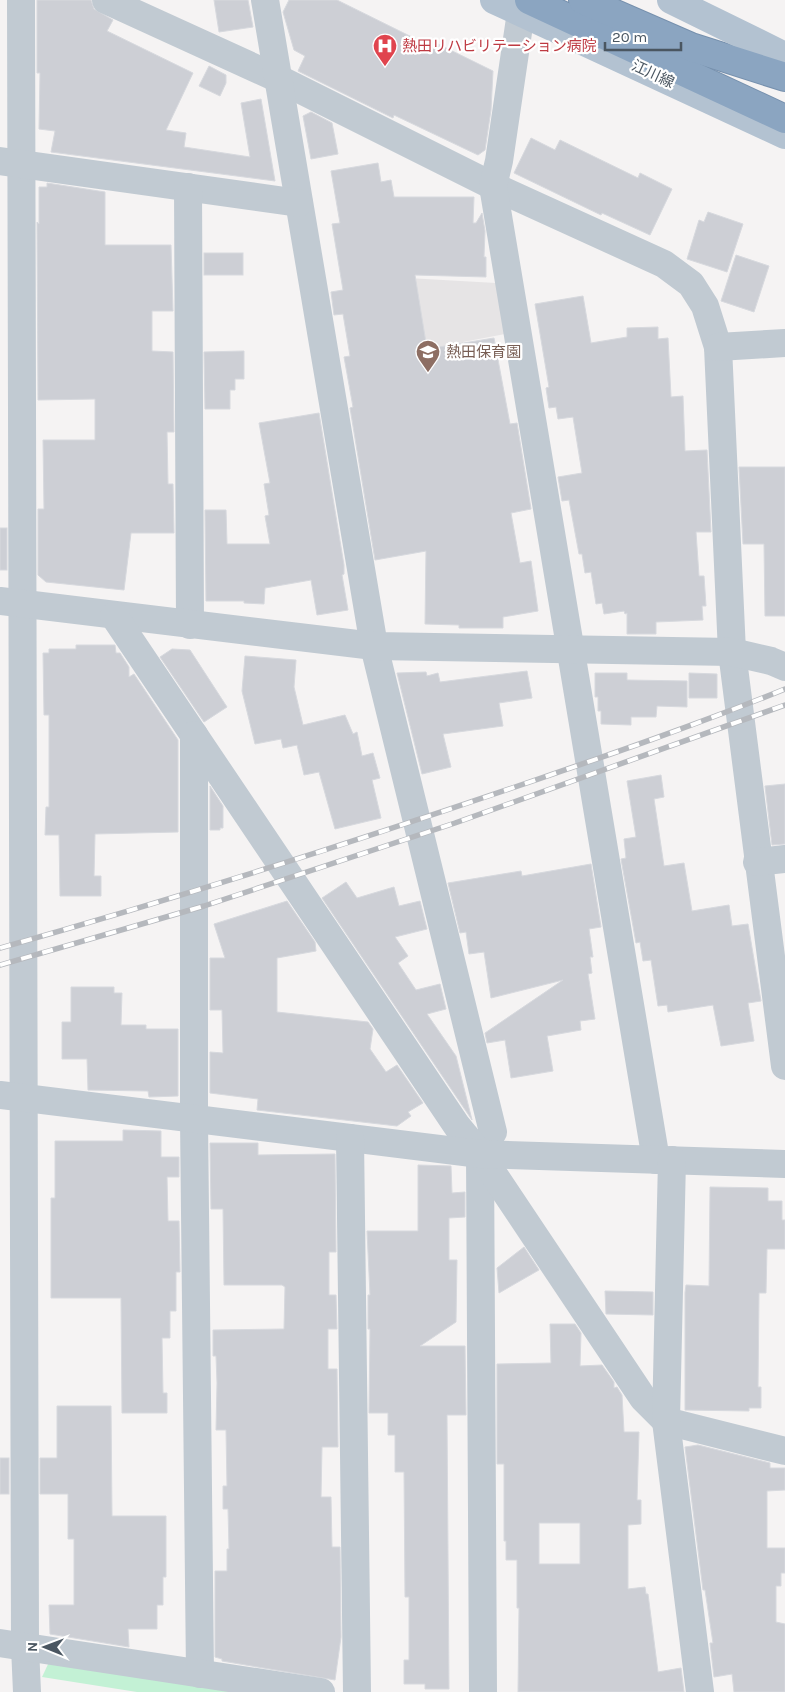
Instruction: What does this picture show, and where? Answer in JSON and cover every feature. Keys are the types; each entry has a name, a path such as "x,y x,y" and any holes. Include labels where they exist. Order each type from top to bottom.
{"highway":[{"path":"583,0 691,47 785,76"},
{"path":"629,0 785,76"},
{"path":"525,6 785,119"}],"main road":[{"name":"江川線","path":"494,0 525,6 785,135"},
{"path":"671,0 785,56"}],"street":[{"path":"20,0 10,163 12,1645 27,1692"},
{"path":"106,0 279,79 493,186 664,264 691,284 705,306 718,347 732,652 785,1066"},
{"path":"265,0 374,646 492,1132 480,1154 484,1692"},
{"path":"525,6 493,186 572,650 664,1160 666,1421 700,1692"},
{"path":"10,163 299,203"},
{"path":"188,188 190,625"},
{"path":"718,347 785,343"},
{"path":"11,603 374,646 732,652 771,661 785,667"},
{"path":"114,616 457,1126 480,1154 642,1398 666,1421 785,1451"},
{"path":"194,735 194,1119 200,1674"},
{"path":"758,862 785,859"},
{"path":"12,1096 480,1154 785,1164"},
{"path":"350,1138 357,1692"},
{"path":"12,1645 321,1692"}],"shaded area":[{"name":"熱田保育園","path":"372,276 496,283 505,334 463,342 473,404 396,418"}],"green space":[{"path":"50,1660 270,1692 137,1692 42,1677"}],"building":[{"path":"37,0 91,0 94,9 113,20 107,31 193,73 166,130 186,133 184,147 250,157 241,103 261,99 275,181 51,152 55,131 39,129 40,73 37,73"},
{"path":"214,0 248,0 253,27 219,32"},
{"path":"289,0 337,0 430,46 432,41 493,71 491,110 485,150 478,155 394,115 393,118 298,71 305,56 294,50 283,12"},
{"path":"209,66 226,75 226,83 220,96 199,86"},
{"path":"311,112 332,123 338,154 311,159 303,116"},
{"path":"531,138 555,150 560,140 638,178 640,173 672,189 650,235 602,213 601,215 514,173"},
{"path":"378,163 381,182 391,180 394,197 474,197 473,223 476,223 482,213 485,231 484,257 486,257 486,277 415,275 427,349 494,338 510,424 517,423 531,509 511,513 520,563 531,561 538,611 503,617 503,628 459,628 459,625 425,624 426,551 375,560 350,408 353,407 344,357 350,356 343,314 334,315 331,292 343,290 332,224 340,223 331,171"},
{"path":"47,183 105,192 105,245 171,245 173,311 152,311 152,351 173,352 174,432 167,432 168,484 173,484 174,533 131,533 124,590 46,582 38,575 38,509 44,509 43,440 95,440 95,399 38,400 37,222 39,224 39,187 47,187"},
{"path":"708,212 743,224 727,272 687,259 699,220 704,222"},
{"path":"204,253 243,253 243,275 204,275"},
{"path":"736,255 769,266 754,312 721,301"},
{"path":"583,296 591,343 627,337 627,328 658,327 658,339 668,338 671,397 683,396 685,451 707,450 711,532 696,532 699,576 704,576 706,606 702,606 703,620 656,622 656,634 627,634 627,613 625,614 624,611 604,614 602,603 596,604 591,572 585,573 582,554 579,554 569,500 562,501 558,477 582,473 573,417 558,419 556,407 549,408 546,388 549,387 535,304"},
{"path":"244,351 244,379 235,379 235,390 230,390 230,409 205,409 204,352"},
{"path":"319,413 344,565 344,574 342,575 348,610 317,615 311,580 265,588 264,604 244,603 244,601 206,601 205,510 226,510 227,544 270,544 265,516 269,515 264,484 270,483 259,423"},
{"path":"739,467 785,467 785,616 765,616 764,544 743,544"},
{"path":"0,528 7,528 7,570 0,570"},
{"path":"76,645 115,645 116,653 120,653 129,667 129,677 134,674 178,740 178,832 95,834 94,876 101,876 101,896 60,896 59,835 45,835 46,807 49,807 49,715 44,715 43,653 49,653 49,649 76,649"},
{"path":"172,649 190,650 227,707 204,722 160,657"},
{"path":"245,656 296,660 294,687 303,725 345,715 353,734 357,732 362,756 373,753 380,778 372,780 381,818 335,829 319,772 304,775 297,745 283,748 281,739 255,744 242,691"},
{"path":"527,671 532,698 499,703 503,726 443,734 451,767 422,774 397,673 426,672 427,676 438,673 440,682"},
{"path":"595,673 627,673 627,680 687,681 687,707 657,706 656,717 631,717 631,725 601,724 601,711 598,711 598,697 595,697"},
{"path":"689,673 717,674 717,698 689,698"},
{"path":"661,775 664,797 654,799 664,866 684,863 692,911 729,905 732,926 748,924 761,1001 748,1003 754,1041 721,1046 713,1005 668,1012 667,1005 658,1006 651,960 643,961 640,942 636,943 621,859 626,858 624,839 636,837 627,781"},
{"path":"785,784 785,844 772,845 765,786"},
{"path":"210,786 223,806 223,828 220,828 220,830 210,830"},
{"path":"591,864 601,927 589,929 593,957 590,957 592,973 588,974 595,1019 580,1021 581,1030 547,1036 553,1071 511,1078 505,1040 487,1043 485,1033 563,980 491,998 484,952 469,954 466,932 460,933 448,883 521,871 522,876"},
{"path":"346,882 357,898 394,887 399,906 420,901 427,929 395,937 408,956 398,963 416,990 440,984 446,1009 427,1014 456,1056 472,1120 322,898"},
{"path":"287,901 315,942 316,951 277,958 277,1012 368,1022 373,1029 370,1049 386,1072 397,1065 423,1103 408,1112 411,1116 397,1126 257,1110 258,1099 210,1093 210,1052 223,1053 222,1010 210,1010 210,958 225,958 214,924"},
{"path":"71,987 114,987 114,993 122,993 121,1025 146,1025 146,1029 178,1029 178,1096 149,1097 148,1091 88,1090 87,1059 62,1059 62,1022 71,1022"},
{"path":"123,1130 161,1131 161,1157 179,1157 179,1177 167,1177 168,1221 179,1221 180,1272 176,1272 176,1311 170,1311 170,1338 162,1338 163,1393 167,1393 167,1413 122,1413 121,1298 51,1298 51,1198 55,1198 55,1141 123,1141"},
{"path":"210,1143 258,1143 258,1155 335,1154 336,1252 329,1252 329,1295 336,1295 337,1329 328,1329 328,1369 337,1369 338,1447 322,1447 321,1497 331,1497 332,1547 340,1547 341,1637 335,1680 222,1661 222,1659 215,1657 215,1571 227,1571 227,1549 229,1549 228,1509 223,1509 223,1486 227,1486 226,1430 216,1430 217,1383 216,1356 213,1356 213,1330 284,1329 285,1287 282,1285 224,1285 223,1209 211,1209"},
{"path":"418,1165 451,1166 452,1193 465,1192 465,1217 449,1218 449,1260 457,1260 456,1322 420,1346 465,1346 466,1415 447,1415 449,1689 425,1689 425,1684 404,1684 404,1660 409,1660 409,1597 405,1597 404,1472 395,1472 395,1435 388,1435 388,1413 369,1413 370,1329 368,1329 368,1295 370,1295 367,1231 418,1231"},
{"path":"710,1187 768,1188 768,1201 782,1201 782,1220 785,1220 785,1249 767,1249 766,1293 759,1293 758,1387 761,1387 761,1408 749,1408 749,1411 685,1410 685,1293 686,1285 709,1286"},
{"path":"524,1247 539,1270 499,1293 497,1268"},
{"path":"605,1291 653,1292 653,1315 606,1314"},
{"path":"550,1324 575,1324 581,1333 580,1366 602,1365 614,1382 614,1388 617,1387 622,1395 624,1432 639,1432 637,1500 641,1500 641,1524 628,1525 628,1589 645,1587 646,1594 648,1594 658,1672 681,1668 684,1692 518,1692 519,1608 517,1608 517,1560 506,1560 506,1541 504,1541 504,1464 497,1464 497,1364 551,1363","holes":["539,1523 580,1523 580,1564 539,1564"]},
{"path":"57,1406 111,1406 112,1516 166,1516 166,1577 163,1577 163,1605 157,1605 157,1629 128,1629 129,1647 50,1634 49,1605 74,1605 74,1539 68,1539 68,1494 40,1494 40,1458 57,1458"},
{"path":"698,1445 770,1463 770,1468 785,1468 785,1490 767,1491 767,1548 785,1548 785,1573 781,1573 781,1586 776,1586 776,1622 785,1624 785,1692 734,1692 732,1674 714,1677 710,1643 713,1643 705,1590 703,1590 685,1447"},
{"path":"0,1458 9,1458 9,1494 0,1494"}],"railway":[{"path":"0,948 195,891 387,830 617,752 785,689"},
{"path":"0,965 204,906 455,823 785,705"}],"place":[{"name":"熱田リハビリテーション病院","path":"385,67"},
{"name":"熱田保育園","path":"428,373"}]}
